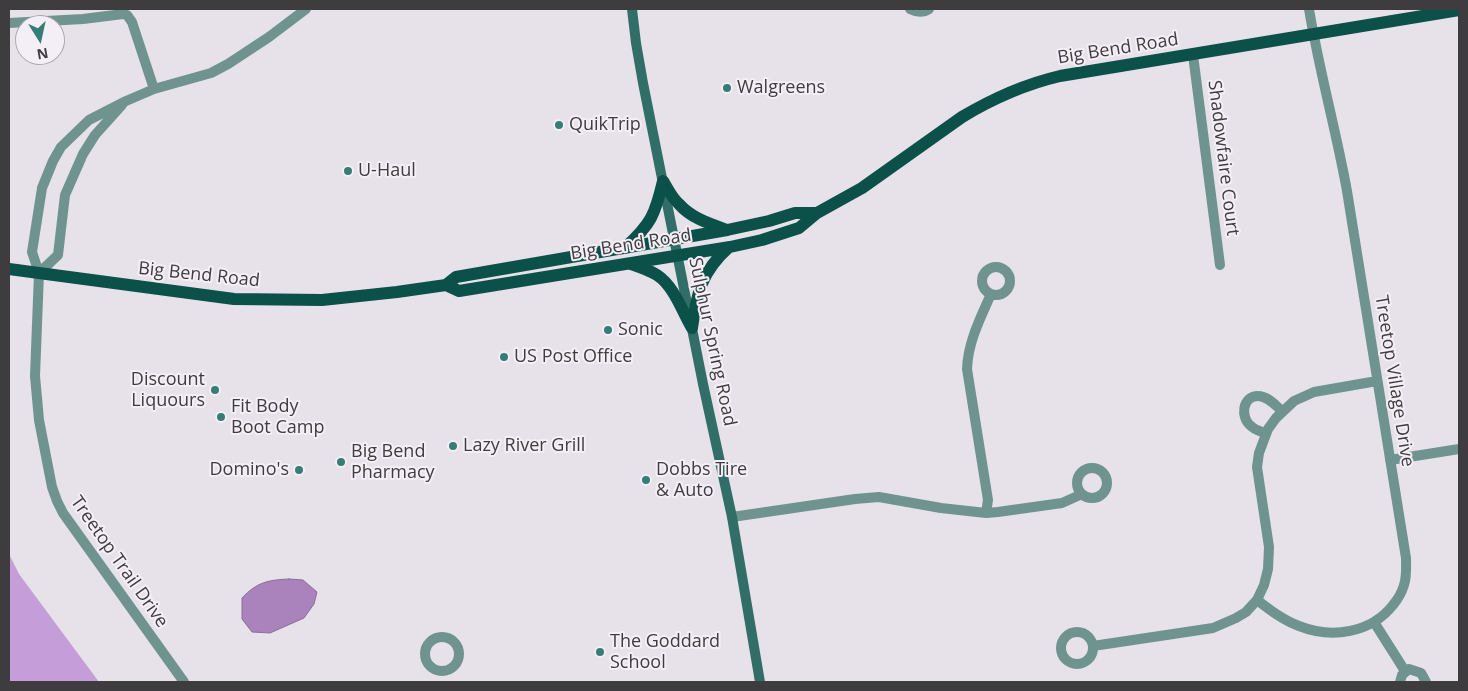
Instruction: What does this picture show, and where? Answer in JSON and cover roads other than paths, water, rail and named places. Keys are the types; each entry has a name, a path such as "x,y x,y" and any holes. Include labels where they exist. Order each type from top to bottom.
{"main road":[{"name":"Sulphur Spring Road","path":"632,9 640,67 702,384 732,518 760,682"},
{"name":"Big Bend Road","path":"446,284 459,291 730,247 762,240 798,228 817,214 862,188 974,109 1040,81 1060,76 1459,10"},
{"path":"663,181 686,211 705,222 727,230"},
{"path":"625,248 648,224 658,201 663,181"},
{"name":"Big Bend Road","path":"9,269 234,299 322,300 397,292 446,284 456,277 727,230 769,222 795,213 817,214"},
{"path":"692,328 695,301 707,271 718,257 730,247"},
{"path":"628,263 646,269 658,276 671,290 692,328"}],"street":[{"name":"Treetop Trail Drive","path":"184,682 63,513 52,487 39,420 35,376 39,273 32,252 42,188 61,147 89,120 154,88 210,73 228,64 270,37 306,9"},
{"path":"910,9 916,12 929,9"},
{"name":"Treetop Village Drive","path":"1257,600 1284,619 1300,626 1313,630 1349,632 1362,628 1382,617 1399,597 1404,586 1406,574 1406,558 1339,147 1313,35 1309,9"},
{"path":"9,22 127,15 132,22 154,88"},
{"name":"Shadowfaire Court","path":"1193,55 1220,265"},
{"name":"Treetop Trail Drive","path":"39,273 58,255 65,195 83,154 95,135 126,101"},
{"path":"986,513 988,500 969,383 967,356 971,341 991,294"},
{"path":"1093,646 1212,628 1246,612 1257,600 1264,585 1268,569 1269,547 1257,467 1259,453 1266,434 1276,418 1294,401 1314,392 1377,382"},
{"path":"1266,434 1250,426 1245,420 1246,403 1251,398 1259,396 1265,398 1282,412"},
{"path":"1390,460 1459,449"},
{"path":"732,518 879,497 940,508 986,513 1062,503 1082,494"},
{"path":"1374,622 1405,671"},
{"path":"1400,682 1402,675 1409,669 1418,671 1426,682"},
{"path":"446,671 448,682"}],"place":[{"name":"Walgreens","path":"727,88"},
{"name":"QuikTrip","path":"559,125"},
{"name":"U-Haul","path":"348,171"},
{"name":"Sonic","path":"608,330"},
{"name":"US Post Office","path":"504,357"},
{"name":"Discount Liquours","path":"215,390"},
{"name":"Fit Body Boot Camp","path":"221,417"},
{"name":"Lazy River Grill","path":"453,446"},
{"name":"Big Bend Pharmacy","path":"341,462"},
{"name":"Domino's","path":"299,470"},
{"name":"Dobbs Tire & Auto","path":"646,480"},
{"name":"The Goddard School","path":"600,652"}]}
